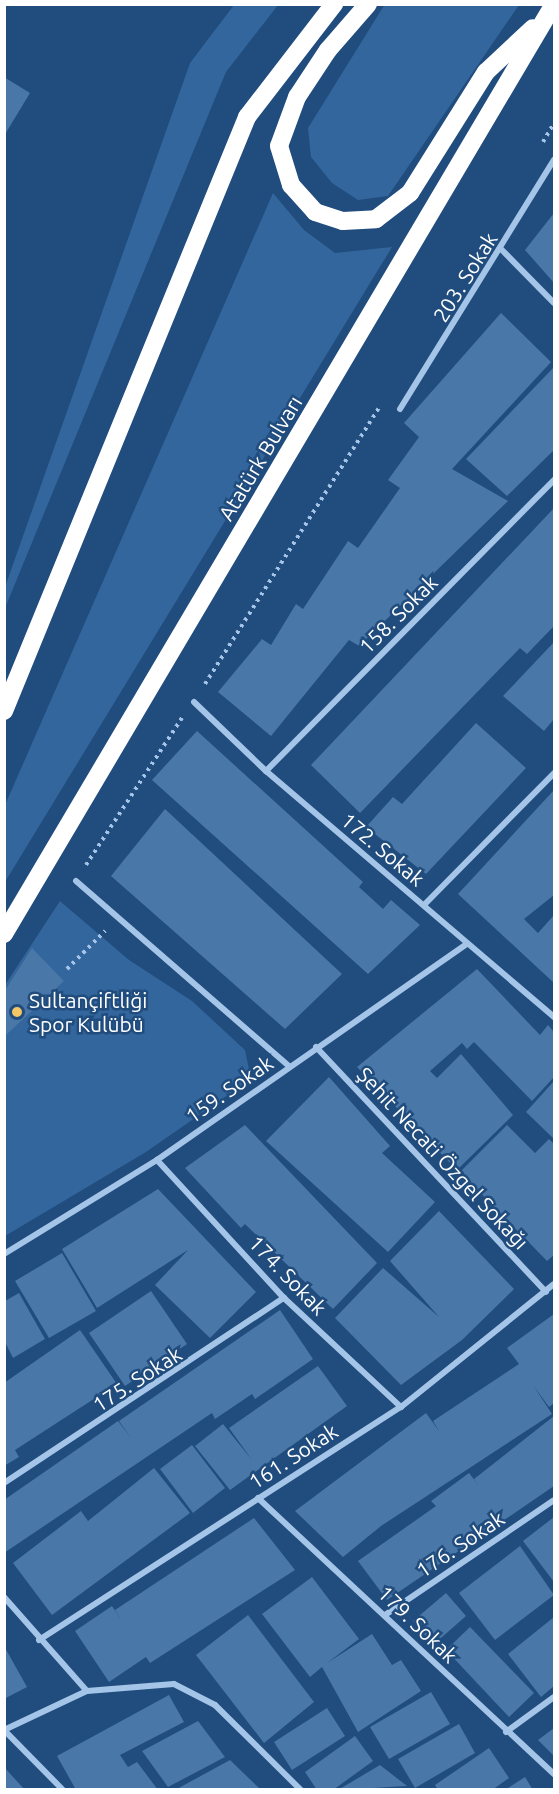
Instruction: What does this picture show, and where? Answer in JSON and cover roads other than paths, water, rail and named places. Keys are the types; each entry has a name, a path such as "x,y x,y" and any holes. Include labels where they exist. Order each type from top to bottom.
{"highway":[{"path":"4,711 247,117 334,4"},
{"path":"369,4 328,50 297,97 279,146 291,185 315,212 343,221 376,219 410,194 486,72 551,10"},
{"name":"Atatürk Bulvarı","path":"4,934 551,10"}],"street":[{"name":"203. Sokak","path":"400,409 502,250 555,160"},
{"path":"502,250 555,303"},
{"name":"158. Sokak","path":"266,771 555,480"},
{"name":"172. Sokak","path":"194,702 266,771 555,1017"},
{"path":"424,905 555,772"},
{"path":"76,881 120,916 290,1066"},
{"name":"159. Sokak","path":"4,1254 157,1160 316,1047 467,944"},
{"name":"Şehit Necati Özgel Sokağı","path":"316,1047 546,1292"},
{"name":"174. Sokak","path":"157,1160 284,1298 400,1407"},
{"name":"161. Sokak","path":"39,1640 400,1407 555,1284"},
{"name":"175. Sokak","path":"4,1483 284,1298"},
{"name":"179. Sokak","path":"258,1498 385,1615 506,1732 555,1774"},
{"name":"176. Sokak","path":"385,1615 555,1500"},
{"path":"4,1597 39,1640 87,1691"},
{"path":"63,1790 4,1730 87,1691 174,1684 215,1705 301,1790"},
{"path":"506,1732 555,1697"}],"place":[{"name":"Sultançiftliği Spor Kulübü","path":"17,1012"}]}
